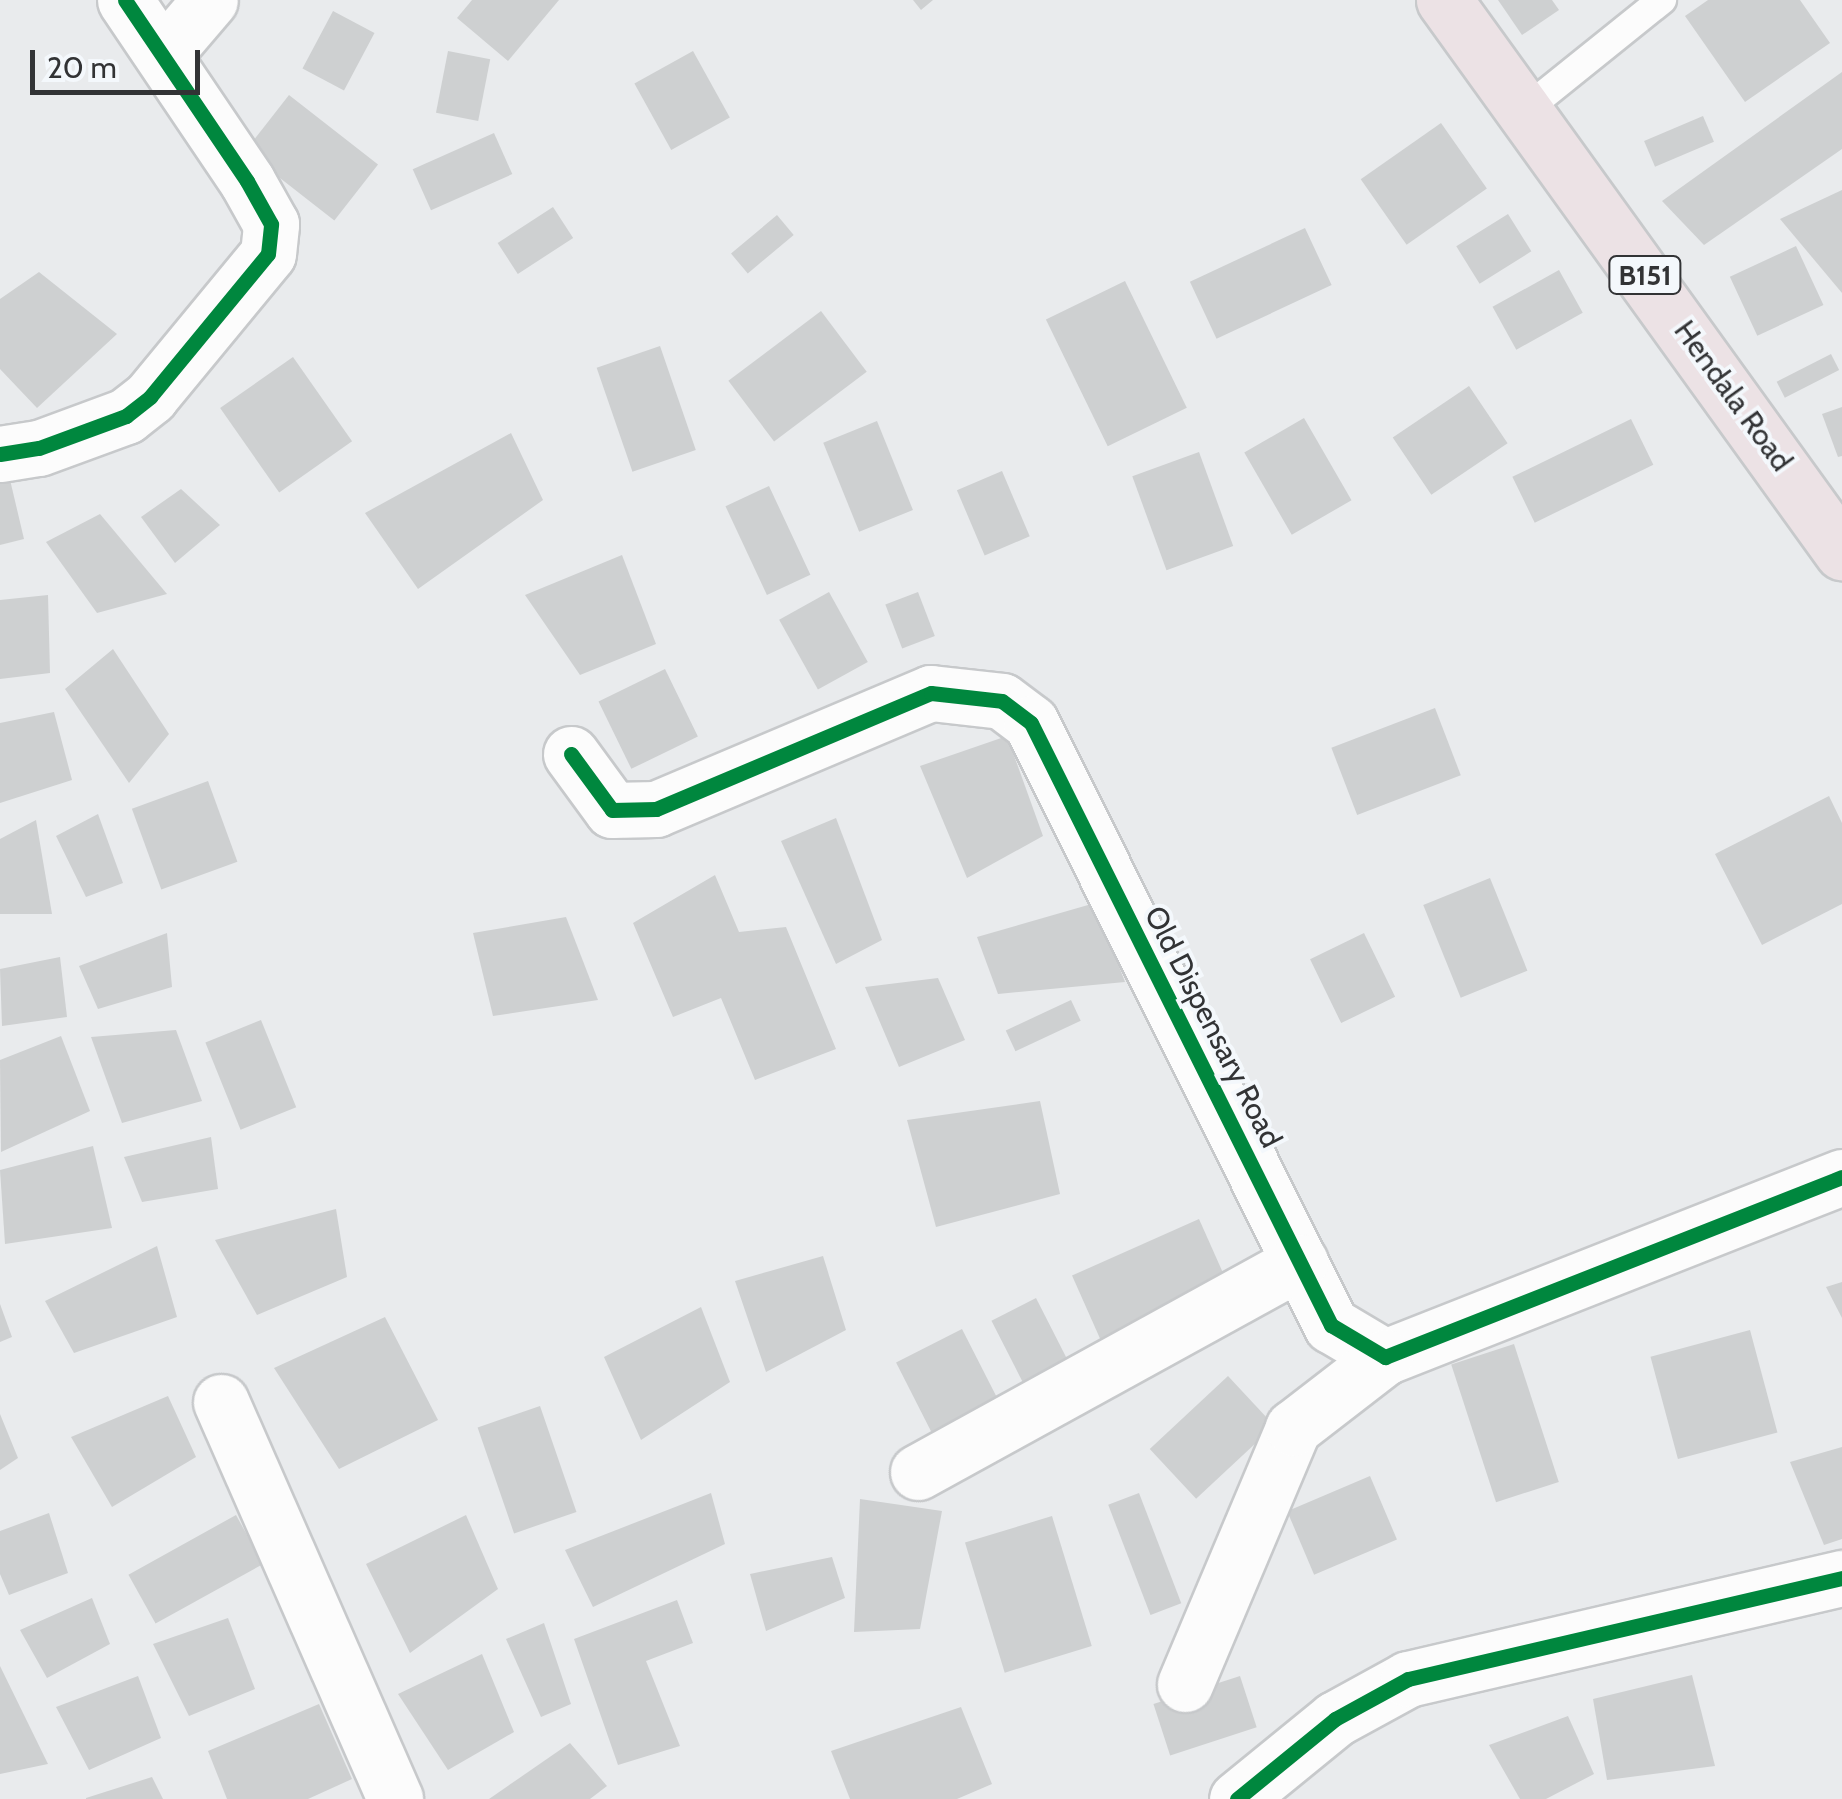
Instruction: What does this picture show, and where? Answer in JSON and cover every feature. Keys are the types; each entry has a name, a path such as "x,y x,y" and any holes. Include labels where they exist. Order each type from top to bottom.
{"main road":[{"name":"Hendala Road","path":"1444,0 1827,497 1842,552"}],"street":[{"path":"0,454 39,448 126,416 162,383 268,254 271,224 125,0"},
{"path":"163,55 210,0"},
{"name":"Old Dispensary Road","path":"571,754 612,810 656,809 931,693 1002,701 1031,723 1331,1325 1386,1357"},
{"path":"1185,1684 1293,1428 1386,1357 1842,1177"},
{"path":"918,1472 1300,1262"},
{"path":"221,1402 394,1799"},
{"path":"1237,1799 1335,1719 1408,1679 1842,1578"}],"lane":[{"path":"1525,110 1662,0"}],"building":[{"path":"472,0 559,0 508,61 457,18"},
{"path":"913,0 933,0 921,10"},
{"path":"1498,0 1552,0 1559,10 1522,35"},
{"path":"1708,0 1800,0 1830,43 1745,102 1685,16"},
{"path":"333,11 374,33 344,90 302,68"},
{"path":"448,51 490,59 478,121 436,113"},
{"path":"693,51 730,117 671,150 634,83"},
{"path":"1842,72 1842,149 1704,245 1662,201"},
{"path":"289,95 378,165 334,221 245,151"},
{"path":"1703,116 1714,142 1655,167 1644,141"},
{"path":"1441,123 1487,189 1407,245 1361,179"},
{"path":"494,133 512,174 431,210 413,169"},
{"path":"1842,190 1842,293 1780,219"},
{"path":"553,207 573,238 518,274 498,243"},
{"path":"1508,214 1531,251 1480,284 1456,246"},
{"path":"777,215 794,235 748,273 731,254"},
{"path":"1305,228 1332,285 1217,339 1190,282"},
{"path":"1796,246 1823,305 1757,336 1730,277"},
{"path":"1559,270 1583,313 1516,350 1493,307"},
{"path":"39,272 117,334 37,408 0,369 0,299"},
{"path":"1125,281 1187,408 1108,446 1046,320"},
{"path":"821,311 867,372 774,442 728,381"},
{"path":"660,346 696,450 632,472 597,368"},
{"path":"1831,354 1839,370 1785,398 1777,382"},
{"path":"293,357 352,441 279,492 220,408"},
{"path":"1469,386 1508,443 1431,495 1393,437"},
{"path":"1842,407 1842,456 1838,457 1822,414"},
{"path":"1304,418 1352,500 1292,535 1244,452"},
{"path":"1631,419 1653,465 1535,523 1512,477"},
{"path":"877,421 913,510 859,532 823,443"},
{"path":"511,433 543,500 418,589 365,513"},
{"path":"1199,452 1233,546 1166,570 1132,476"},
{"path":"7,467 24,539 0,545 0,470"},
{"path":"1002,471 1030,536 985,556 957,490"},
{"path":"769,486 810,575 767,595 725,506"},
{"path":"181,489 220,525 175,563 141,517"},
{"path":"100,514 167,594 97,613 46,542"},
{"path":"622,555 656,644 580,675 525,595"},
{"path":"829,592 868,662 818,690 779,620"},
{"path":"918,592 935,636 902,648 885,605"},
{"path":"48,595 50,673 0,679 0,600"},
{"path":"113,649 169,734 129,783 65,689"},
{"path":"665,669 698,736 631,769 598,701"},
{"path":"1435,708 1461,775 1357,815 1331,748"},
{"path":"54,712 72,780 0,803 0,723"},
{"path":"1007,736 1043,836 967,878 920,766"},
{"path":"208,781 237,862 161,890 132,809"},
{"path":"1829,796 1842,823 1842,904 1762,945 1715,854"},
{"path":"98,814 123,883 86,897 56,836"},
{"path":"836,818 882,940 836,964 781,841"},
{"path":"36,820 52,914 0,914 0,839"},
{"path":"715,875 739,932 786,927 836,1049 755,1080 721,998 673,1017 633,923"},
{"path":"1490,878 1527,971 1461,998 1423,905"},
{"path":"1095,903 1125,982 998,994 977,937"},
{"path":"566,917 598,1000 493,1016 473,933"},
{"path":"167,933 172,987 98,1009 79,966"},
{"path":"1364,933 1395,997 1341,1023 1310,959"},
{"path":"60,957 67,1017 2,1026 0,969"},
{"path":"938,978 965,1040 899,1067 865,987"},
{"path":"1071,1000 1081,1021 1015,1051 1006,1030"},
{"path":"261,1020 296,1107 241,1130 205,1042"},
{"path":"176,1030 202,1101 122,1123 91,1037"},
{"path":"61,1036 90,1111 1,1152 0,1060"},
{"path":"1040,1101 1060,1194 936,1227 907,1120"},
{"path":"211,1137 218,1189 142,1202 124,1157"},
{"path":"93,1146 112,1228 5,1244 0,1170"},
{"path":"336,1209 347,1277 257,1315 215,1240"},
{"path":"1199,1219 1230,1289 1103,1346 1072,1276"},
{"path":"157,1246 177,1317 74,1353 45,1301"},
{"path":"823,1256 846,1330 766,1372 735,1281"},
{"path":"1842,1282 1842,1318 1826,1287"},
{"path":"1036,1298 1079,1383 1035,1405 991,1321"},
{"path":"0,1304 12,1337 0,1342"},
{"path":"701,1307 730,1382 641,1440 604,1357"},
{"path":"385,1317 438,1420 339,1469 274,1368"},
{"path":"962,1329 1006,1415 940,1448 896,1363"},
{"path":"1750,1330 1777,1432 1678,1459 1651,1357"},
{"path":"1514,1344 1559,1482 1496,1502 1451,1364"},
{"path":"1228,1376 1274,1426 1196,1499 1150,1449"},
{"path":"168,1396 196,1457 112,1507 71,1437"},
{"path":"540,1406 576,1512 514,1533 478,1427"},
{"path":"0,1414 18,1458 0,1470"},
{"path":"1842,1447 1842,1539 1824,1545 1790,1462"},
{"path":"1370,1476 1397,1540 1314,1575 1287,1511"},
{"path":"711,1493 725,1544 593,1607 565,1550"},
{"path":"1139,1493 1181,1603 1150,1615 1108,1505"},
{"path":"860,1499 942,1511 920,1629 854,1632"},
{"path":"49,1513 68,1573 9,1595 0,1574 0,1531"},
{"path":"236,1515 263,1564 156,1624 128,1575"},
{"path":"466,1515 498,1589 410,1653 366,1564"},
{"path":"1052,1516 1092,1646 1005,1673 965,1543"},
{"path":"832,1557 845,1598 766,1631 750,1574"},
{"path":"92,1598 110,1644 47,1678 20,1630"},
{"path":"677,1600 693,1643 646,1661 680,1746 618,1765 574,1639"},
{"path":"228,1618 255,1689 189,1716 153,1644"},
{"path":"544,1623 571,1704 541,1717 506,1639"},
{"path":"482,1654 514,1732 448,1770 398,1694"},
{"path":"0,1666 48,1764 0,1774"},
{"path":"1692,1675 1715,1766 1607,1780 1593,1699"},
{"path":"138,1676 161,1738 89,1770 56,1707"},
{"path":"1240,1676 1257,1727 1170,1755 1153,1704"},
{"path":"319,1704 352,1779 308,1799 227,1799 208,1751"},
{"path":"961,1707 992,1784 957,1799 850,1799 831,1751"},
{"path":"1568,1716 1594,1774 1546,1799 1520,1799 1489,1745"},
{"path":"570,1743 607,1786 590,1799 489,1799"},
{"path":"152,1777 163,1799 86,1799 86,1798"}],"cycle path":[{"path":"0,454 39,448 126,416 150,397 268,254 271,224 247,181 125,0"},
{"path":"571,754 612,810 656,809 931,693 1002,701 1031,723 1331,1325 1385,1357 1842,1177"},
{"path":"1237,1799 1335,1719 1408,1679 1842,1578"}]}
